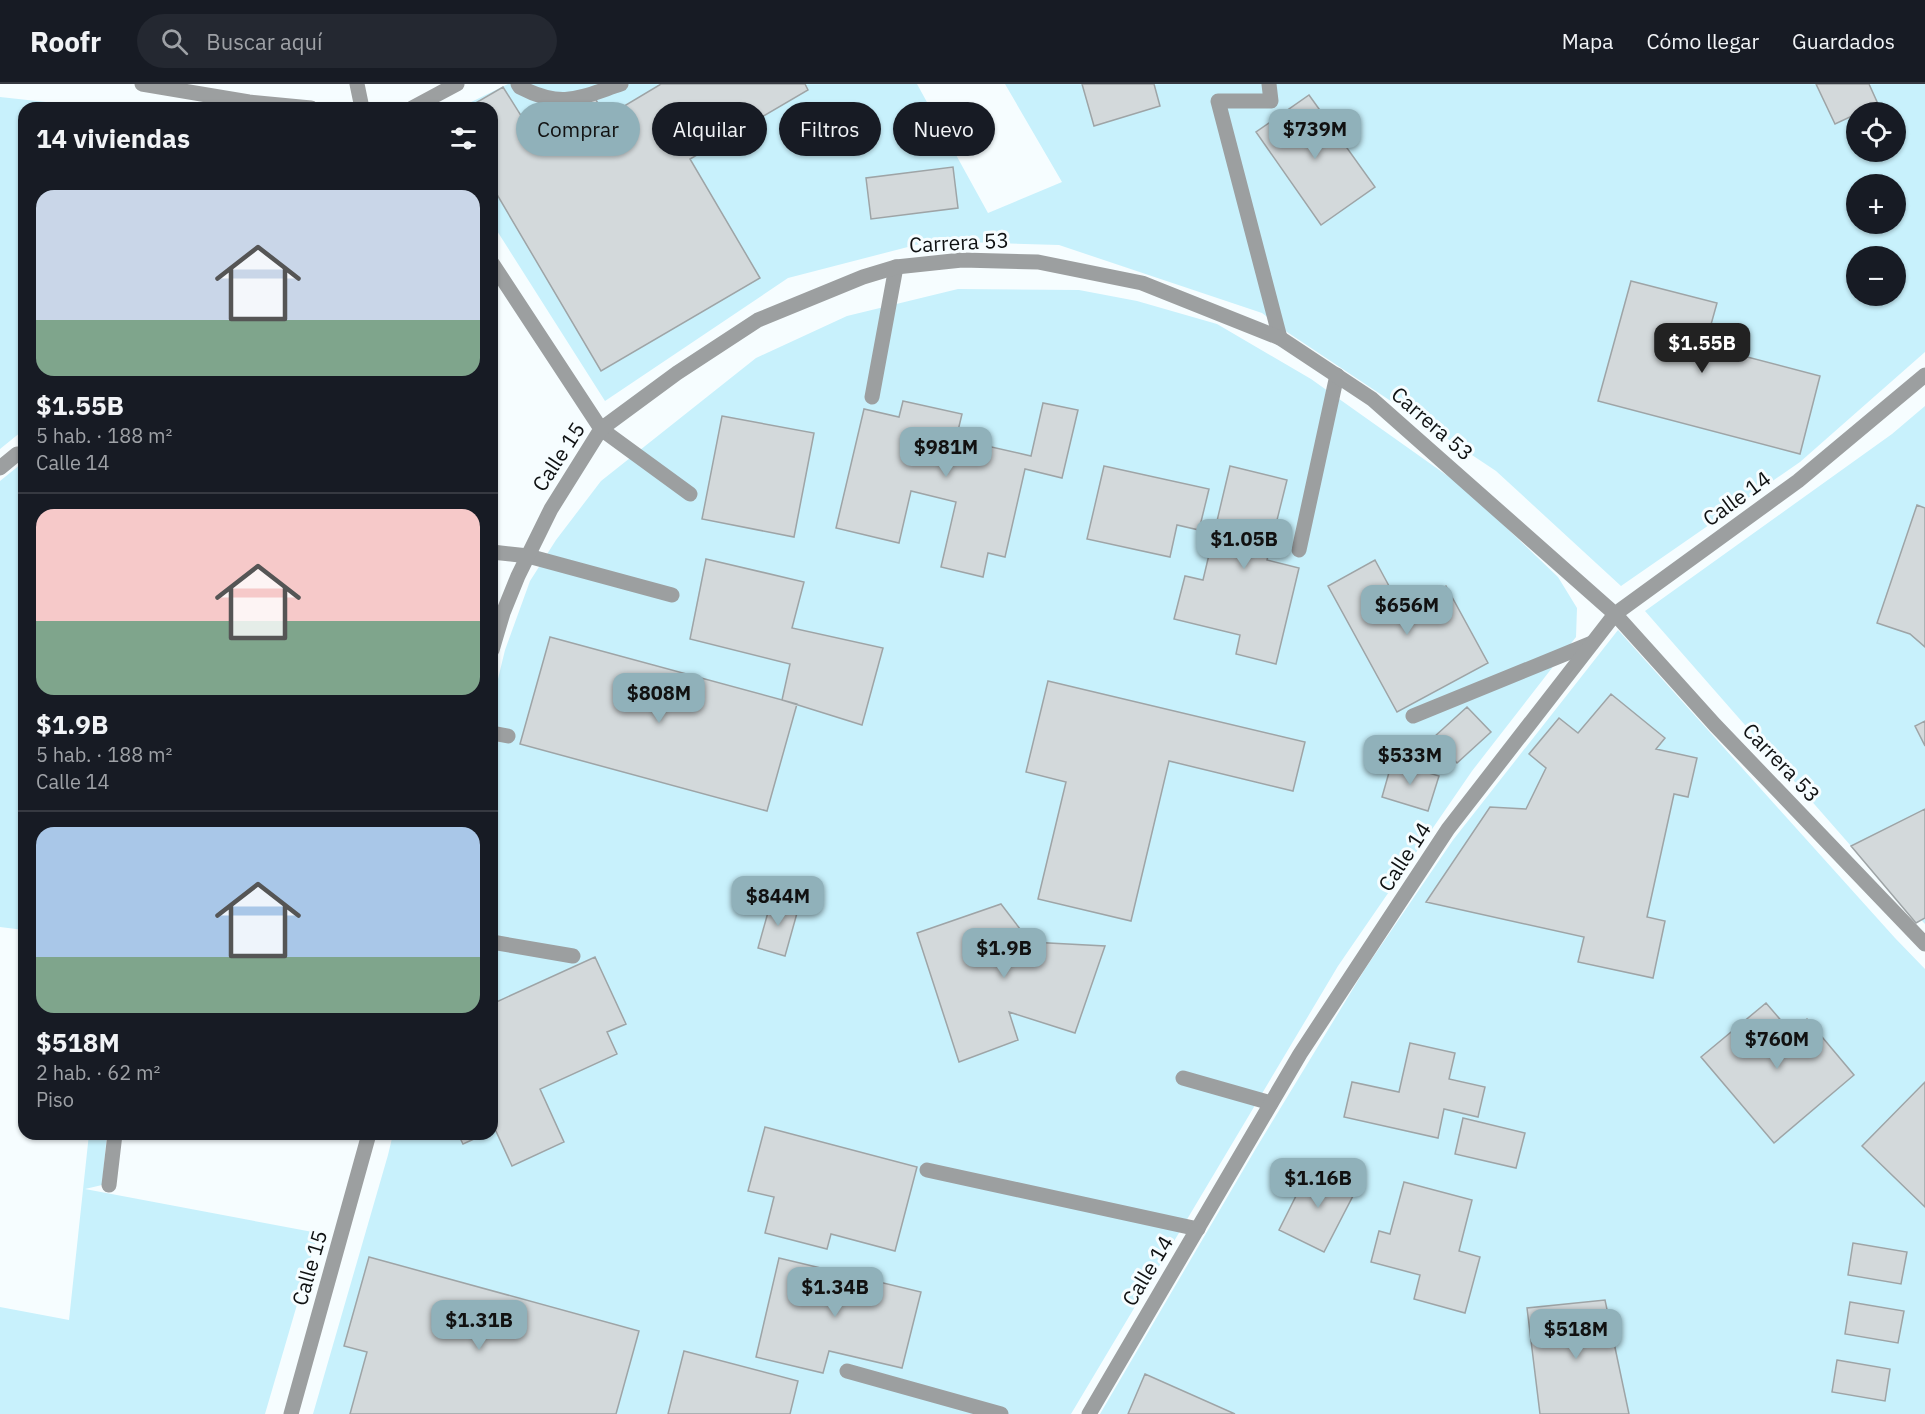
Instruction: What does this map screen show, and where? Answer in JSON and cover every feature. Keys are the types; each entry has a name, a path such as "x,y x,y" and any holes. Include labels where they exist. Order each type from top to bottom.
{"street":[{"path":"142,84 233,102"},
{"path":"357,84 361,102"},
{"path":"423,102 457,84"},
{"path":"518,84 539,97 564,101 621,84"},
{"path":"1269,84 1271,101 1218,101 1280,338"},
{"name":"Carrera 53","path":"758,320 863,277 896,267 962,260 1038,262 1142,283 1280,338 1372,399 1615,614 1715,725 1925,944"},
{"path":"872,397 896,267"},
{"path":"498,272 601,429 690,494"},
{"name":"Calle 15","path":"498,630 528,556 551,509 601,429 676,373 758,320"},
{"path":"1299,550 1337,375"},
{"name":"Calle 14","path":"1089,1414 1300,1054 1448,829 1615,614 1798,481 1925,375"},
{"path":"0,468 18,454"},
{"path":"498,553 528,556 672,595"},
{"path":"1413,716 1593,643"},
{"path":"498,734 508,736"},
{"path":"498,943 573,956"},
{"path":"1184,1078 1271,1103"},
{"path":"109,1185 115,1140"},
{"name":"Calle 15","path":"291,1414 367,1140"},
{"path":"927,1170 1198,1229"},
{"path":"847,1371 1001,1414"}],"shaded area":[{"path":"508,84 917,84 927,102 893,102 893,156 957,156 988,213 1062,182 1005,84 1925,84 1925,352 1800,462 1621,586 1496,471 1262,313 1059,245 931,241 788,278 605,401 498,232 498,102 471,102"},
{"path":"0,97 46,102 18,102 18,434 0,449"},
{"path":"958,289 1079,290 1137,301 1217,324 1311,379 1466,489 1558,577 1577,608 1576,637 1472,771 1338,966 1071,1414 313,1414 392,1140 498,1140 498,679 505,650 530,581 556,540 601,481 756,358 847,316"},
{"path":"1925,406 1925,924 1851,846 1645,611 1892,434"},
{"path":"18,466 18,929 0,927 0,481"},
{"path":"1618,630 1925,969 1925,1414 1100,1414 1255,1150 1365,969 1453,840"},
{"path":"88,1140 106,1140 102,1185 85,1189 318,1233 265,1414 0,1414 0,1307 69,1320"}],"building":[{"path":"661,84 805,84 808,90 787,102 779,102 779,107 767,114 767,102 652,102 652,156 695,156 690,159 760,278 601,371 498,196 498,102 477,102 503,87 516,108 516,156 640,156 640,102 631,102"},
{"path":"1082,84 1154,84 1160,106 1094,126"},
{"path":"1816,84 1869,84 1877,102 1846,102 1846,119 1835,124"},
{"path":"592,93 597,102 577,102"},
{"path":"1309,95 1375,187 1321,225 1256,132"},
{"path":"953,167 958,208 871,219 866,178"},
{"path":"1631,281 1717,303 1705,346 1820,376 1800,454 1598,401"},
{"path":"903,401 962,414 956,439 1031,456 1043,403 1078,410 1062,478 1025,469 1005,557 988,553 983,577 941,567 956,502 911,491 899,543 836,528 864,409 899,417"},
{"path":"722,416 814,433 794,537 702,519"},
{"path":"1104,466 1209,489 1199,530 1177,525 1170,557 1087,539"},
{"path":"1230,466 1287,480 1267,560 1299,568 1276,664 1236,654 1240,635 1174,619 1185,576 1203,580"},
{"path":"1917,505 1925,508 1925,647 1910,634 1877,623"},
{"path":"706,559 804,582 792,628 883,648 862,725 782,700 790,664 690,639"},
{"path":"1375,560 1402,610 1446,586 1488,663 1397,712 1328,586"},
{"path":"550,637 797,704 767,811 520,744"},
{"path":"1048,681 1305,742 1293,791 1169,761 1131,921 1038,899 1066,782 1026,772"},
{"path":"1611,694 1665,738 1656,749 1697,758 1688,797 1674,794 1647,917 1665,921 1653,978 1578,962 1584,937 1426,902 1490,807 1526,809 1546,768 1529,754 1559,718 1578,733"},
{"path":"1467,707 1491,732 1457,763 1434,737"},
{"path":"1925,721 1925,746 1915,726"},
{"path":"1392,762 1439,776 1428,811 1382,797"},
{"path":"1925,809 1925,918 1916,923 1851,846"},
{"path":"772,898 799,906 785,956 758,948"},
{"path":"1001,904 1030,942 1105,946 1075,1033 1009,1012 1018,1040 959,1062 917,933"},
{"path":"595,957 626,1024 607,1032 617,1054 540,1089 564,1142 512,1166 498,1136 498,1001"},
{"path":"1766,1003 1791,1032 1807,1019 1854,1075 1774,1143 1701,1057"},
{"path":"1410,1043 1455,1053 1449,1079 1485,1087 1478,1117 1444,1109 1438,1138 1344,1117 1352,1082 1399,1092"},
{"path":"1925,1082 1925,1207 1862,1146"},
{"path":"1463,1118 1525,1133 1516,1168 1455,1154"},
{"path":"765,1127 917,1167 895,1251 831,1234 827,1249 765,1233 774,1197 748,1191"},
{"path":"1311,1166 1357,1188 1324,1252 1279,1230"},
{"path":"1404,1182 1472,1200 1459,1251 1480,1257 1465,1313 1414,1299 1420,1275 1371,1262 1379,1231 1390,1234"},
{"path":"1853,1243 1907,1252 1901,1284 1848,1275"},
{"path":"369,1257 639,1331 616,1414 350,1414 367,1352 344,1346"},
{"path":"779,1258 921,1292 902,1368 829,1351 823,1373 756,1357"},
{"path":"1605,1300 1629,1414 1540,1414 1527,1308"},
{"path":"1850,1302 1904,1311 1898,1343 1845,1334"},
{"path":"684,1351 798,1381 790,1414 668,1414"},
{"path":"1837,1360 1890,1369 1885,1401 1832,1392"},
{"path":"1145,1374 1235,1414 1128,1414"}]}
